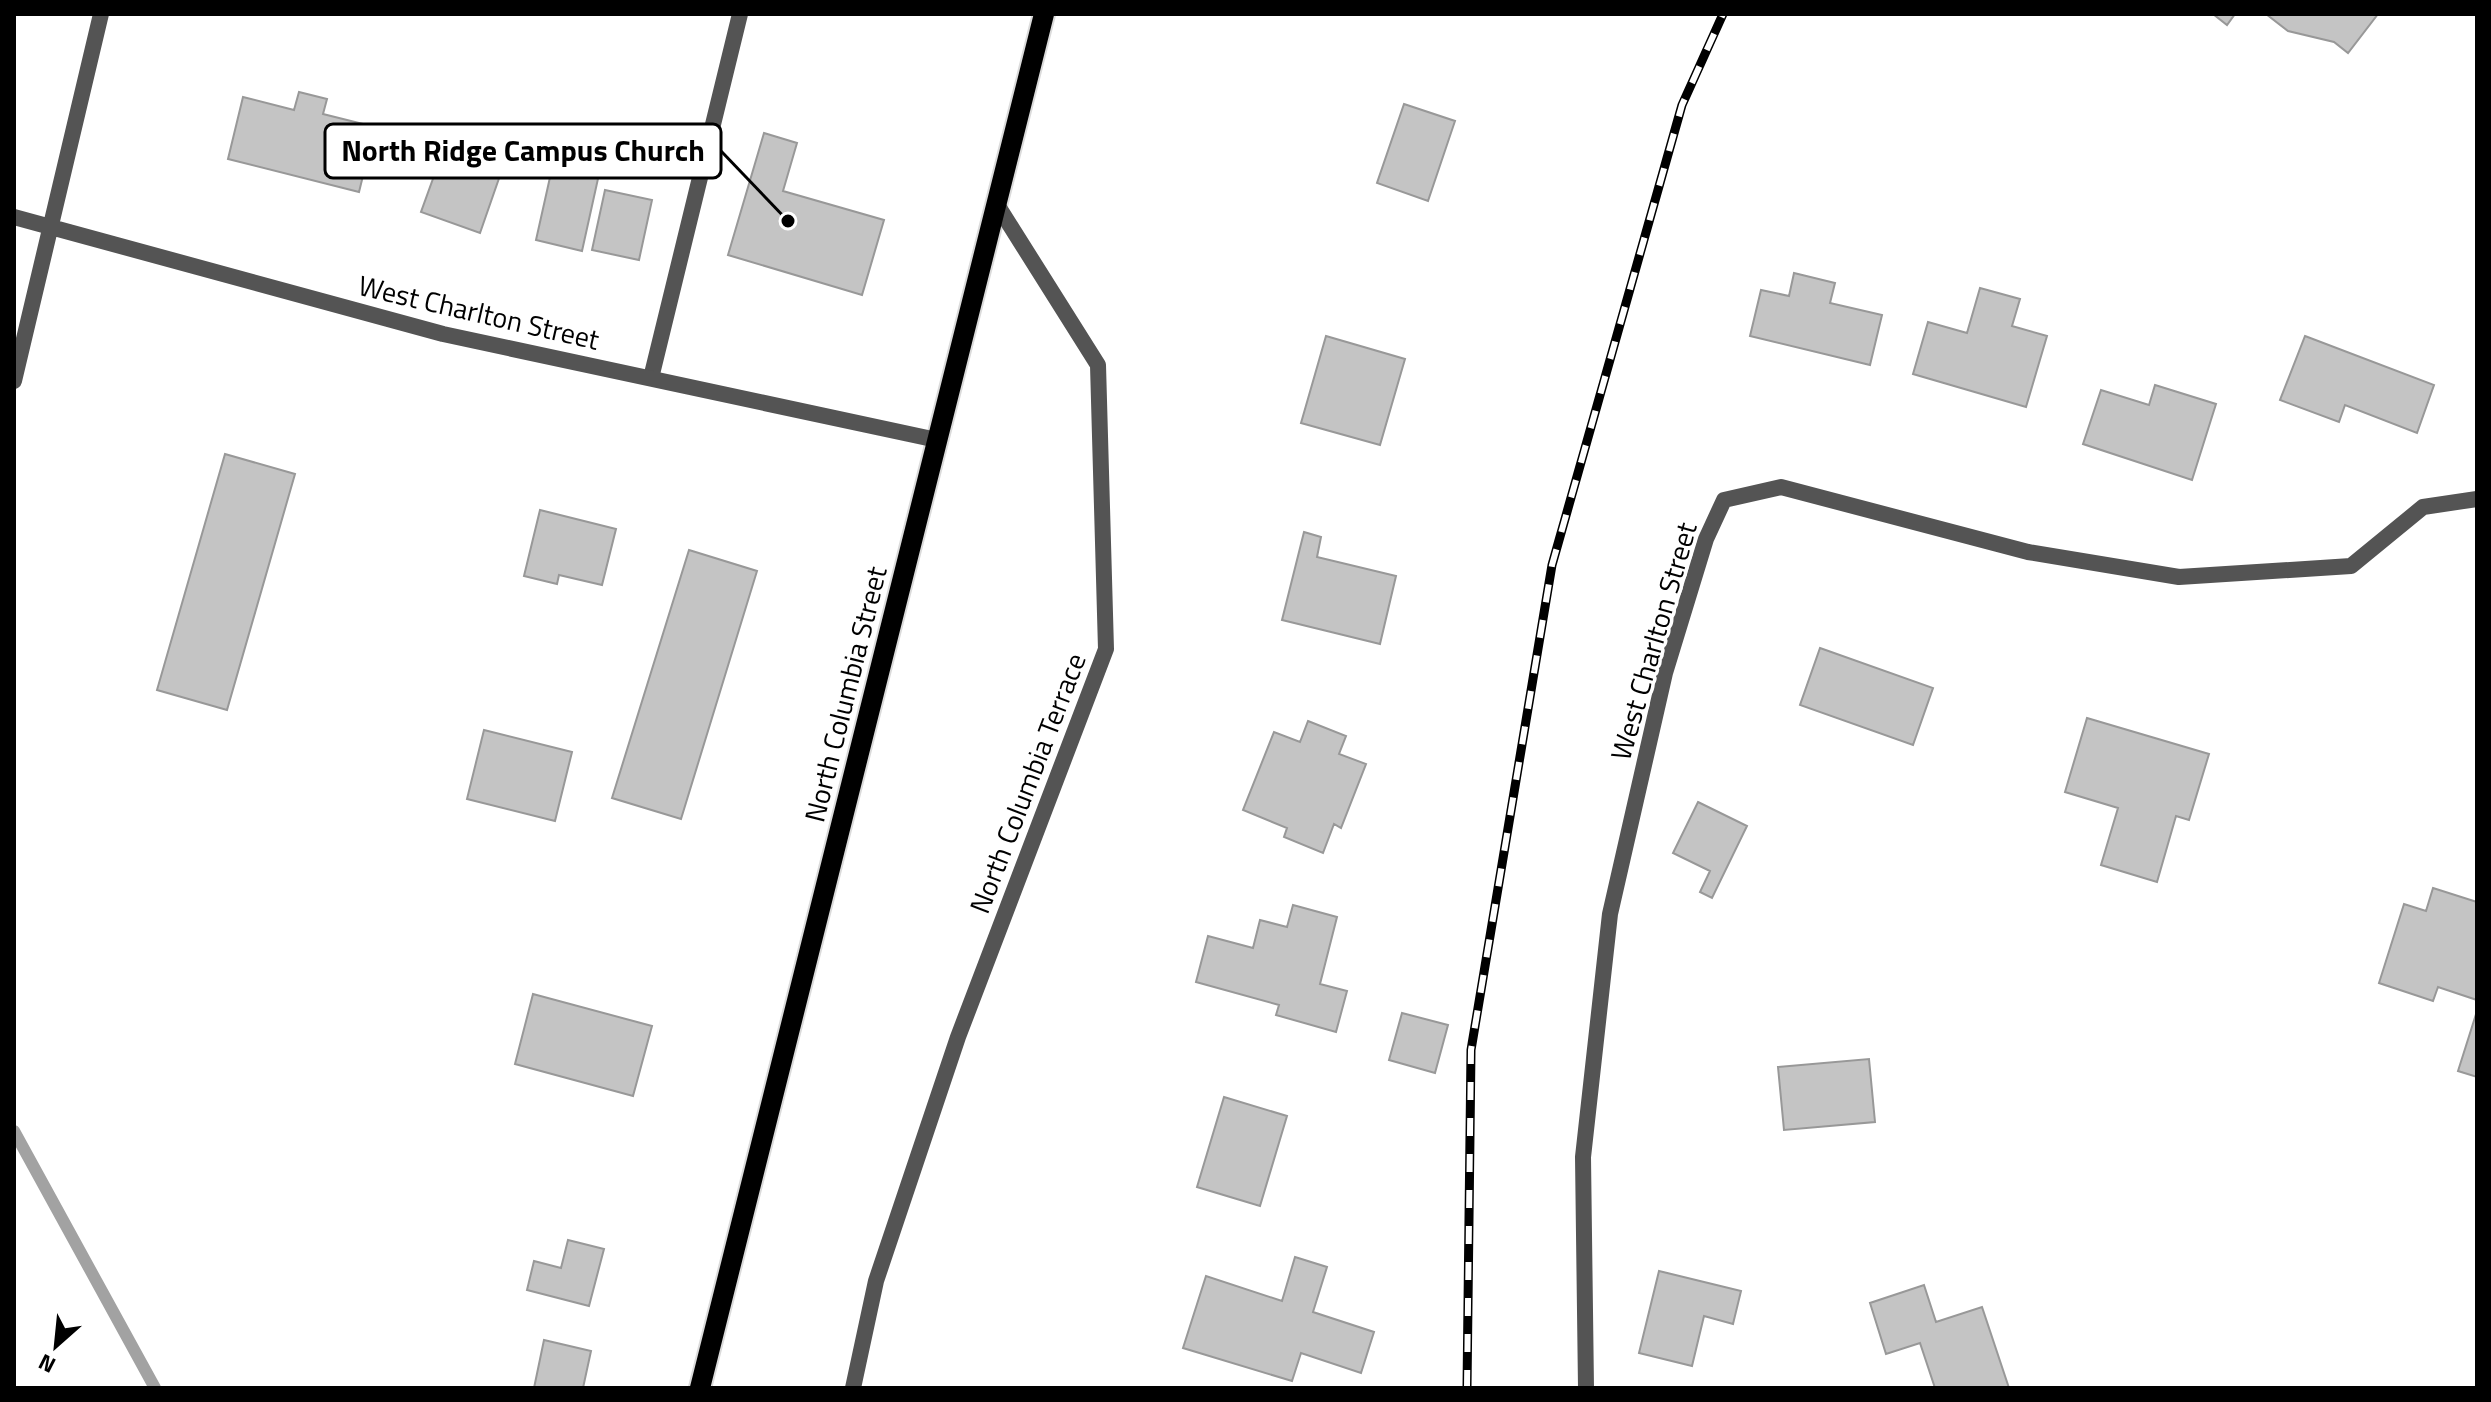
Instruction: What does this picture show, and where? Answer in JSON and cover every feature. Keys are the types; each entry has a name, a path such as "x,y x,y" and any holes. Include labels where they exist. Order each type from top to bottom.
{"main road":[{"name":"North Columbia Street","path":"700,1388 1044,14"}],"street":[{"path":"14,381 101,14"},
{"path":"651,378 740,14"},
{"name":"North Columbia Terrace","path":"853,1388 876,1281 958,1037 1106,649 1098,365 996,203"},
{"name":"West Charlton Street","path":"14,217 443,334 937,440"},
{"name":"West Charlton Street","path":"1586,1388 1583,1157 1610,914 1665,673 1706,539 1724,500 1781,487 2028,552 2179,577 2351,566 2423,507 2477,499"}],"building":[{"path":"2213,14 2235,14 2227,25"},
{"path":"2266,14 2378,14 2348,53 2334,42 2288,31"},
{"path":"299,92 327,99 323,114 375,127 359,192 228,159 243,97 294,110"},
{"path":"1404,104 1455,121 1428,201 1377,183"},
{"path":"764,133 797,143 783,191 884,220 862,295 728,255"},
{"path":"447,140 505,161 480,233 421,212"},
{"path":"557,146 603,156 582,251 536,240"},
{"path":"605,190 652,200 639,260 592,250"},
{"path":"1794,273 1835,283 1830,303 1882,315 1870,365 1750,336 1761,290 1789,296"},
{"path":"1980,288 2020,299 2012,326 2047,336 2026,407 1913,374 1928,322 1967,333"},
{"path":"1326,336 1405,359 1380,445 1301,423"},
{"path":"2305,336 2434,385 2417,433 2345,405 2339,422 2280,400"},
{"path":"2155,385 2216,404 2192,480 2083,444 2101,390 2149,405"},
{"path":"225,454 295,474 227,710 157,690"},
{"path":"540,510 616,529 602,585 559,575 557,584 524,576"},
{"path":"1304,532 1321,537 1317,557 1396,576 1380,644 1282,620"},
{"path":"689,550 757,571 681,819 612,798"},
{"path":"1820,648 1933,688 1913,745 1800,705"},
{"path":"2087,718 2209,754 2189,820 2176,816 2157,882 2101,865 2118,808 2065,792"},
{"path":"1308,721 1346,736 1339,754 1366,764 1341,828 1334,824 1323,853 1284,837 1287,828 1243,810 1274,732 1300,742"},
{"path":"484,730 572,752 555,821 467,799"},
{"path":"1698,802 1747,826 1712,898 1700,892 1710,871 1673,853"},
{"path":"2433,888 2477,902 2477,1000 2438,987 2433,1001 2379,983 2404,904 2426,911"},
{"path":"1293,905 1337,917 1320,984 1347,991 1336,1032 1276,1015 1279,1005 1196,982 1208,936 1253,948 1260,920 1287,927"},
{"path":"533,994 652,1026 633,1096 515,1064"},
{"path":"2477,1011 2477,1077 2458,1071"},
{"path":"1402,1013 1448,1025 1435,1073 1389,1060"},
{"path":"1869,1059 1875,1122 1784,1130 1778,1067"},
{"path":"1224,1097 1287,1116 1260,1206 1197,1187"},
{"path":"568,1240 604,1249 589,1306 527,1290 534,1261 561,1268"},
{"path":"1295,1257 1327,1267 1313,1312 1374,1332 1361,1373 1301,1353 1292,1381 1183,1348 1206,1276 1282,1301"},
{"path":"1659,1271 1741,1291 1733,1324 1704,1316 1692,1366 1639,1353"},
{"path":"1924,1285 1936,1322 1982,1307 2009,1388 1935,1388 1920,1343 1886,1354 1870,1303"},
{"path":"544,1340 591,1351 583,1388 534,1388"}],"waterway":[{"path":"14,1131 155,1388"}],"railway":[{"path":"1467,1388 1471,1050 1552,565 1682,105 1723,14"}],"place":[{"name":"North Ridge Campus Church","path":"788,221"}]}
